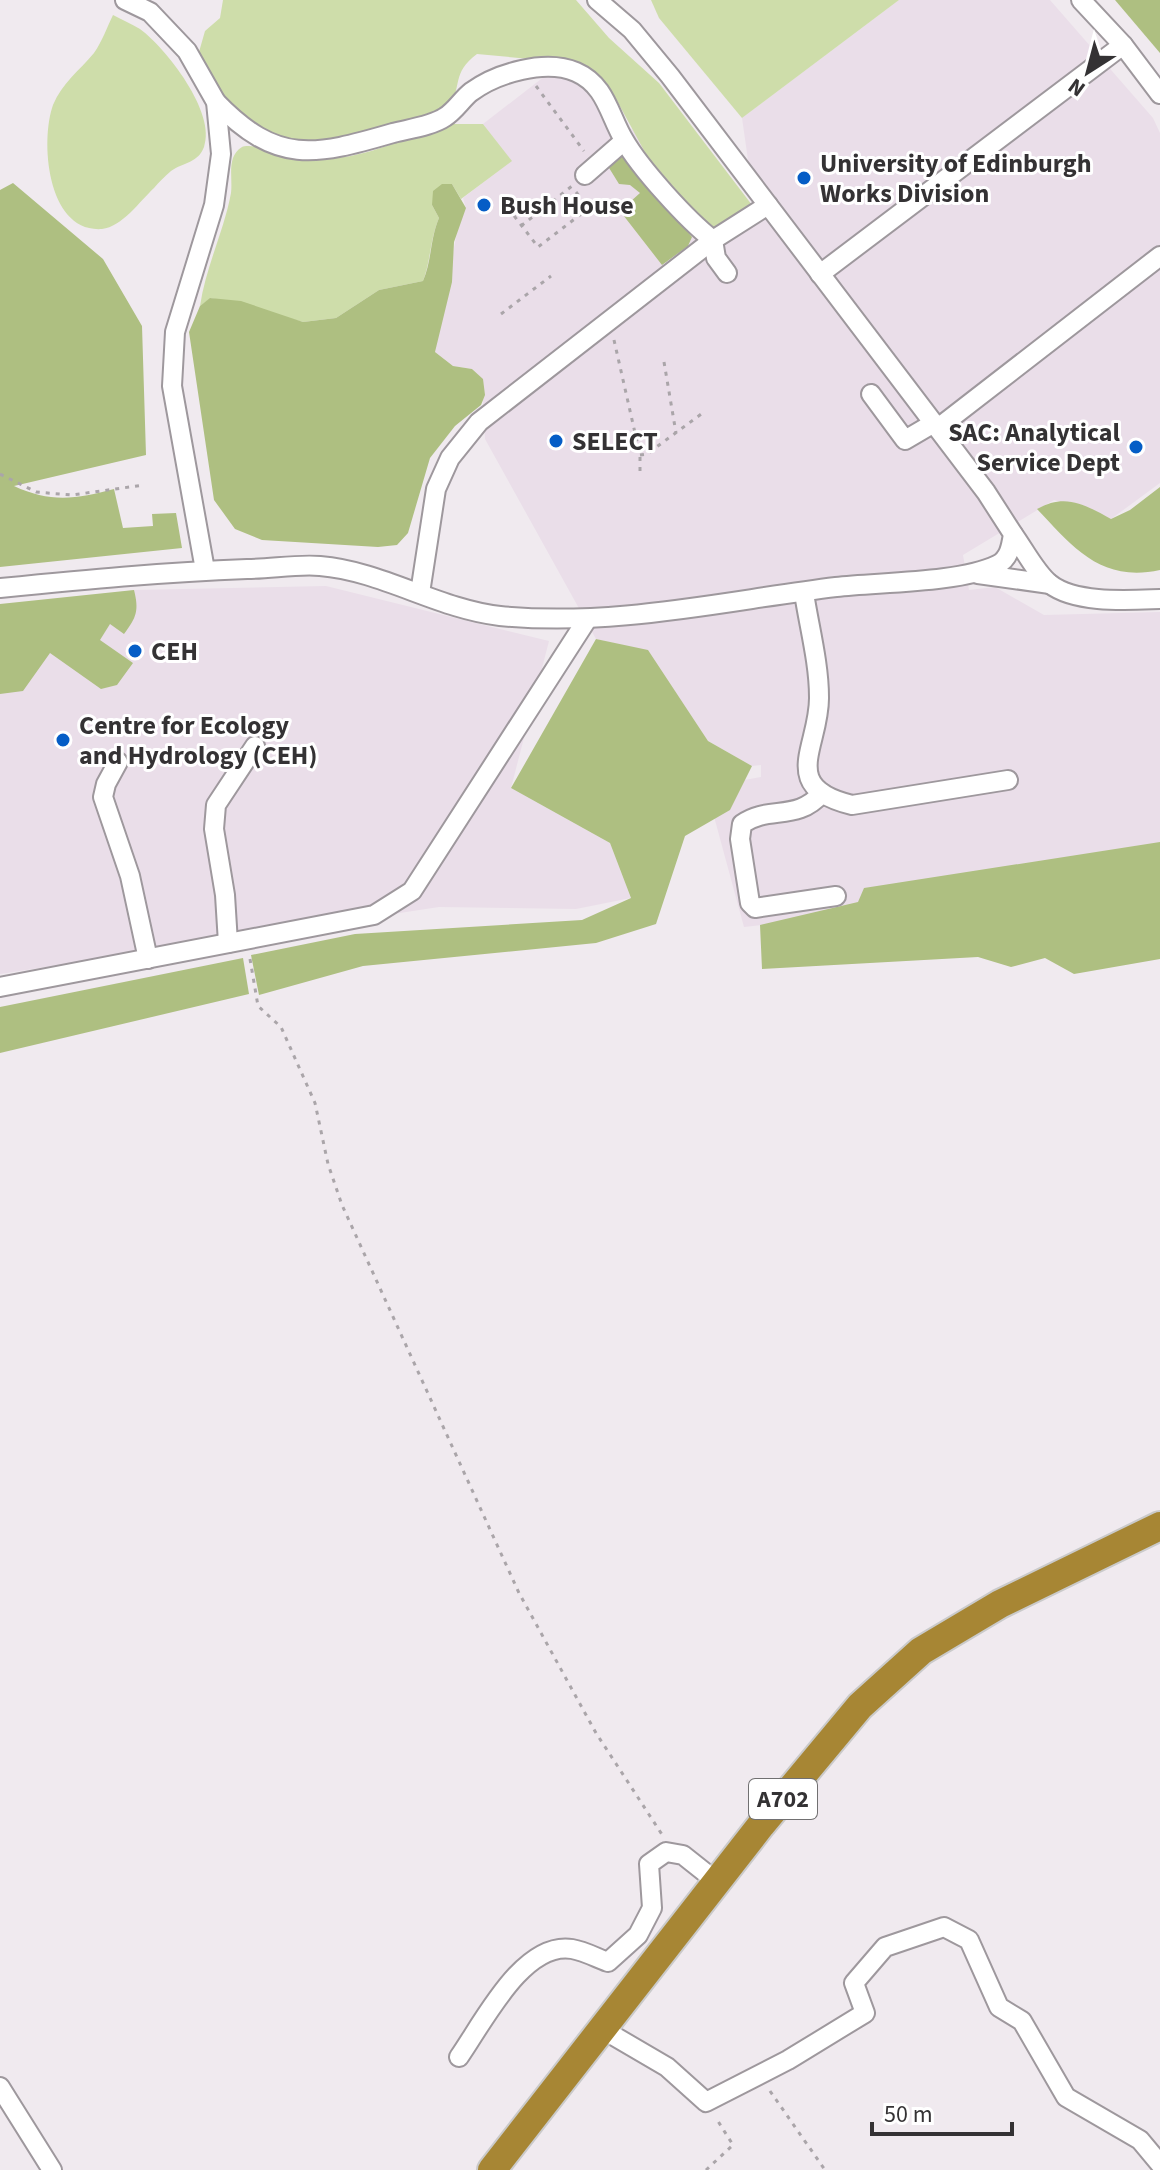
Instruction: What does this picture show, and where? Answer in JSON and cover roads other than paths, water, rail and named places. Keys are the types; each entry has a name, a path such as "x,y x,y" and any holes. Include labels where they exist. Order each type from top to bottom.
{"highway":[{"name":"A702","path":"492,2170 717,1882 860,1706 921,1651 1000,1604 1160,1526"}],"street":[{"path":"125,0 148,6 187,51 216,102 245,132 291,151 339,149 444,118 471,92 496,77 524,70 576,72 602,92 624,141 697,228 713,240 716,258 727,273"},
{"path":"597,0 632,30 768,205 986,492 1050,584"},
{"path":"1081,0 1123,45 1160,94"},
{"path":"820,274 1123,45"},
{"path":"205,570 184,473 172,386 175,332 214,205 221,154 216,102"},
{"path":"584,176 624,141"},
{"path":"420,593 436,489 450,458 479,422 713,240 768,205"},
{"path":"871,394 905,440 936,426 1160,256"},
{"path":"0,588 205,570 319,566 391,582 496,615 586,621 639,617 972,573 1000,564 1009,553 1013,534"},
{"path":"972,573 1050,584 1110,601 1160,599"},
{"path":"804,593 820,698 805,766 814,786 832,800 852,805 1008,780"},
{"path":"0,987 374,915 412,891 586,621"},
{"path":"237,942 214,829 216,805 255,746"},
{"path":"118,762 103,797 130,876 148,959"},
{"path":"822,793 803,810 750,819 742,824 740,839 750,903 755,908 836,896"},
{"path":"459,2057 522,1968 542,1952 571,1948 608,1962 638,1935 652,1908 649,1864 666,1852 683,1855 717,1882"},
{"path":"602,2029 667,2067 706,2102 865,2013 854,1983 885,1947 944,1927 969,1940 999,2007 1022,2021 1066,2097 1140,2140 1160,2164"},
{"path":"0,2087 52,2170"}],"place":[{"name":"University of Edinburgh Works Division","path":"804,178"},
{"name":"Bush House","path":"484,205"},
{"name":"SELECT","path":"556,441"},
{"name":"SAC: Analytical Service Dept","path":"1136,447"},
{"name":"CEH","path":"135,651"},
{"name":"Centre for Ecology and Hydrology (CEH)","path":"63,740"}]}
